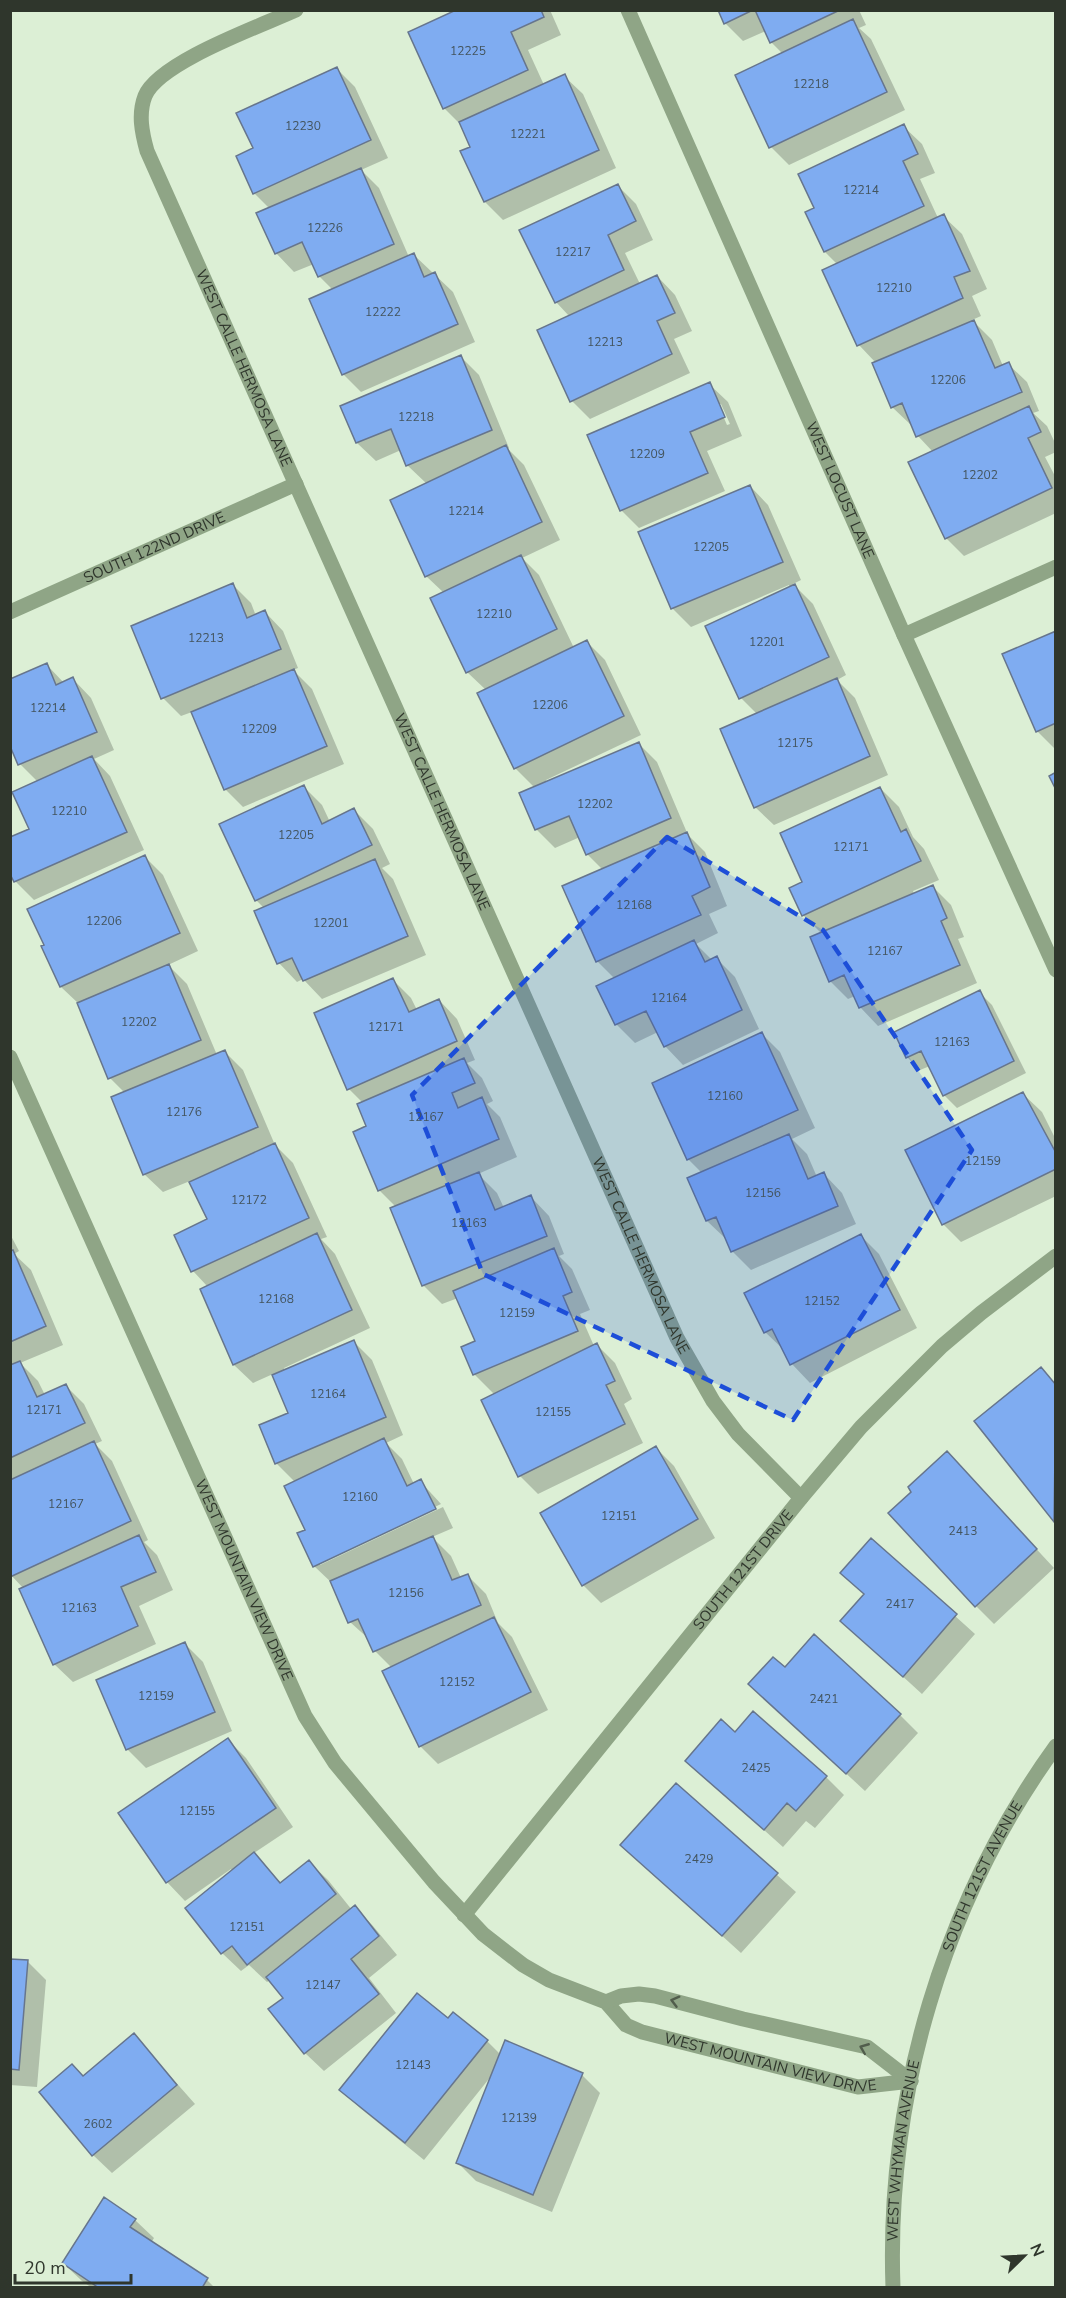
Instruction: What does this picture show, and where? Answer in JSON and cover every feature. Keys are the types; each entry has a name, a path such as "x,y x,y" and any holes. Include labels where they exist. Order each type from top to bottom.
{"street":[{"name":"WEST CALLE HERMOSA LANE","path":"296,10 172,67 156,81 146,96 141,115 142,133 147,151 677,1338 713,1401 738,1434 801,1498"},
{"name":"WEST LOCUST LANE","path":"628,10 904,635 1056,970"},
{"name":"SOUTH 122ND DRIVE","path":"10,612 296,484"},
{"path":"904,635 1056,567"},
{"name":"WEST MOUNTAIN VIEW DRIVE","path":"12,1063 305,1716 334,1763 464,1915 483,1934 523,1965 558,1984 606,2002 626,2025 642,2032 858,2087 911,2082"},
{"name":"SOUTH 121ST DRIVE","path":"464,1915 861,1427 925,1363 981,1313 1056,1256"},
{"name":"SOUTH 121ST AVENUE","path":"926,2014 947,1949 974,1885 1017,1801 1056,1746"},
{"name":"WEST MOUNTAIN VIEW DRIVE","path":"606,2002 621,1996 639,1994 655,1996 867,2047 911,2082"},
{"name":"WEST WHYMAN AVENUE","path":"893,2288 893,2216 896,2171 911,2082 926,2014"}],"highlighted area":[{"path":"667,837 823,930 972,1150 793,1420 483,1274 412,1095"}],"building":[{"path":"456,10 541,10 544,17 511,32 528,70 443,109 408,32"},
{"path":"718,10 753,10 724,24"},
{"path":"755,10 840,10 770,43"},
{"path":"853,19 887,92 769,148 735,75"},
{"path":"337,67 371,140 253,194 236,156 253,148 236,113"},
{"path":"565,74 599,150 484,202 460,151 470,147 459,122"},
{"path":"904,124 918,154 903,161 924,206 824,252 805,212 814,208 798,174"},
{"path":"361,168 394,244 318,277 302,242 275,254 256,213"},
{"path":"618,184 636,221 608,235 624,270 555,303 519,230"},
{"path":"944,214 970,271 954,277 963,298 857,346 822,270"},
{"path":"414,253 424,277 435,272 458,324 342,375 309,299"},
{"path":"657,275 675,313 657,321 672,354 570,402 537,330"},
{"path":"974,320 995,368 1009,362 1022,392 916,437 902,403 891,408 872,363"},
{"path":"461,355 492,430 406,466 391,429 356,443 340,406"},
{"path":"710,382 725,417 690,432 708,473 620,511 587,435"},
{"path":"1029,406 1041,432 1028,438 1052,488 945,539 908,462"},
{"path":"506,445 542,522 425,577 390,500"},
{"path":"750,485 783,562 671,609 638,532"},
{"path":"521,555 557,629 466,673 430,598"},
{"path":"233,583 247,618 265,610 281,649 161,699 131,626"},
{"path":"795,584 829,657 739,699 705,626"},
{"path":"1056,631 1056,723 1036,732 1002,654"},
{"path":"587,640 624,716 514,769 477,693"},
{"path":"47,663 56,685 73,677 97,732 18,765 10,746 10,679"},
{"path":"294,669 327,746 224,790 191,712"},
{"path":"837,678 870,756 754,808 720,729"},
{"path":"639,742 671,818 586,855 569,816 535,830 519,793"},
{"path":"92,756 127,832 14,882 10,874 10,837 29,829 12,792"},
{"path":"1056,772 1056,790 1049,776"},
{"path":"304,785 322,824 354,808 372,845 255,901 219,824"},
{"path":"880,787 901,832 906,829 921,861 802,916 789,888 802,882 780,833"},
{"path":"687,832 710,887 692,896 701,915 596,962 562,886"},
{"path":"145,855 180,933 60,987 27,909"},
{"path":"375,859 408,936 303,981 292,958 277,964 254,911"},
{"path":"933,885 947,918 941,921 960,965 859,1008 844,975 829,982 810,937"},
{"path":"694,940 705,962 717,956 742,1010 664,1047 646,1011 615,1025 596,986"},
{"path":"169,964 201,1040 108,1079 77,1003"},
{"path":"393,978 409,1012 439,999 457,1041 347,1090 314,1013"},
{"path":"980,990 1014,1061 943,1096 921,1051 906,1058 894,1032"},
{"path":"762,1032 798,1110 687,1160 652,1083"},
{"path":"225,1050 258,1127 143,1175 111,1097"},
{"path":"464,1058 475,1083 452,1093 458,1108 482,1097 499,1139 378,1191 353,1132 366,1126 357,1104"},
{"path":"1023,1092 1056,1153 1056,1169 942,1225 905,1150"},
{"path":"789,1134 808,1179 824,1172 838,1206 731,1252 716,1217 706,1221 687,1178"},
{"path":"275,1143 309,1218 191,1272 174,1235 207,1219 189,1182"},
{"path":"479,1172 495,1210 531,1195 547,1236 422,1286 390,1208"},
{"path":"317,1233 352,1310 233,1365 200,1289"},
{"path":"861,1234 900,1310 790,1365 772,1329 764,1333 744,1293"},
{"path":"554,1248 572,1292 563,1296 578,1331 473,1375 461,1347 475,1341 453,1291"},
{"path":"13,1250 46,1326 10,1342 10,1251"},
{"path":"354,1340 386,1417 275,1464 259,1425 288,1413 272,1375"},
{"path":"597,1343 615,1381 606,1385 625,1424 518,1477 481,1400"},
{"path":"20,1361 37,1397 66,1384 85,1423 10,1458 10,1365"},
{"path":"1041,1367 1056,1385 1054,1522 974,1421"},
{"path":"384,1438 407,1486 421,1479 436,1509 313,1567 297,1533 305,1530 284,1486"},
{"path":"94,1441 131,1521 10,1577 10,1480"},
{"path":"656,1446 698,1519 582,1586 540,1513"},
{"path":"947,1451 1037,1549 975,1607 888,1513 911,1492 908,1487"},
{"path":"139,1535 156,1572 121,1587 138,1626 53,1665 19,1589"},
{"path":"433,1536 452,1580 468,1574 481,1605 373,1652 358,1619 348,1623 330,1581"},
{"path":"871,1538 957,1614 903,1677 840,1621 864,1594 840,1573"},
{"path":"494,1617 531,1692 419,1747 382,1671"},
{"path":"814,1634 901,1714 846,1774 748,1684 773,1657 785,1667"},
{"path":"185,1642 215,1712 126,1750 96,1680"},
{"path":"753,1711 827,1776 796,1811 787,1803 764,1830 685,1761 721,1719 735,1732"},
{"path":"228,1738 276,1808 166,1883 118,1813"},
{"path":"676,1783 778,1873 722,1936 620,1845"},
{"path":"254,1852 280,1883 309,1860 336,1894 247,1965 232,1946 221,1954 185,1908"},
{"path":"355,1905 379,1936 351,1959 379,1994 304,2054 268,2009 283,1998 266,1977"},
{"path":"10,1959 28,1960 19,2070 10,2069"},
{"path":"417,1993 448,2018 453,2012 488,2040 405,2143 339,2090"},
{"path":"134,2033 177,2085 92,2156 39,2092 72,2064 83,2076"},
{"path":"505,2040 583,2073 533,2195 456,2163"},
{"path":"104,2197 136,2219 130,2227 208,2278 202,2288 99,2288 62,2263"}]}
